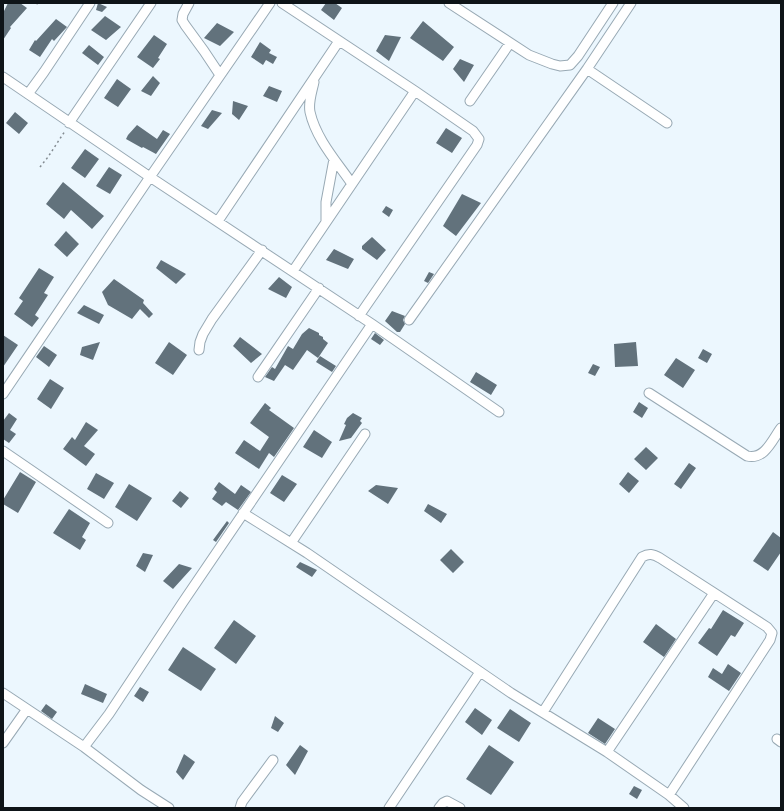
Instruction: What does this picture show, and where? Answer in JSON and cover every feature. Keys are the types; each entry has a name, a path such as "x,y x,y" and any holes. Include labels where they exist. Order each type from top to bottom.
{"street":[{"path":"28,94 49,66 90,3"},
{"path":"69,123 151,3"},
{"path":"189,3 183,14 182,20 220,75"},
{"path":"3,394 270,3"},
{"path":"282,3 473,131 479,139 477,145 359,316"},
{"path":"449,3 529,55 560,66 570,65 578,56 613,3"},
{"path":"409,320 587,69 631,3"},
{"path":"218,221 339,41"},
{"path":"470,101 510,43"},
{"path":"587,69 667,123"},
{"path":"3,77 69,123 319,288 499,412"},
{"path":"315,77 309,102 310,112 319,135 352,184"},
{"path":"293,271 415,91"},
{"path":"326,222 326,202 334,159"},
{"path":"199,350 203,334 212,319 262,250"},
{"path":"258,377 319,288"},
{"path":"84,747 110,714 183,602 372,324"},
{"path":"649,393 747,456 753,458 764,453 781,428"},
{"path":"291,544 365,434"},
{"path":"3,451 108,524"},
{"path":"244,513 511,693 607,752 669,795 684,808"},
{"path":"543,712 642,557 647,554 653,554 767,627 772,634 770,640 669,795"},
{"path":"607,752 714,593"},
{"path":"389,808 480,672"},
{"path":"3,692 84,747 141,790 169,808"},
{"path":"3,743 27,708"},
{"path":"240,808 242,802 273,760"},
{"path":"439,808 442,803 447,802 460,808"}],"path":[{"path":"40,167 69,123"}],"building":[{"path":"8,3 20,3 27,8 10,27 11,28 3,40 3,13"},
{"path":"98,3 107,7 102,12 96,10"},
{"path":"326,3 335,3 342,8 334,20 321,10"},
{"path":"105,16 121,27 106,40 91,30"},
{"path":"56,19 67,27 54,41 52,39 40,57 29,50 35,40 36,41"},
{"path":"423,21 454,47 443,61 410,38"},
{"path":"217,23 234,32 220,46 204,38"},
{"path":"154,35 167,44 158,58 160,59 153,68 137,57"},
{"path":"385,35 401,37 389,61 376,51"},
{"path":"260,42 271,50 269,53 277,57 273,64 266,60 263,65 251,57"},
{"path":"89,45 104,57 98,65 82,53"},
{"path":"460,59 474,65 464,82 453,69"},
{"path":"153,76 160,83 151,96 141,91"},
{"path":"117,79 131,89 118,107 104,98"},
{"path":"269,86 282,91 277,102 263,96"},
{"path":"233,101 248,106 239,120 232,114"},
{"path":"212,110 222,113 208,129 201,126"},
{"path":"15,112 28,123 19,134 6,123"},
{"path":"137,125 157,139 163,130 170,134 156,154 126,139"},
{"path":"446,128 462,138 452,153 436,143"},
{"path":"85,149 99,159 85,178 71,168"},
{"path":"109,167 122,175 110,194 96,186"},
{"path":"63,182 104,216 92,229 71,210 64,219 46,204"},
{"path":"462,194 481,203 456,236 443,226"},
{"path":"386,206 393,210 389,217 382,212"},
{"path":"66,231 79,244 67,257 54,245"},
{"path":"372,237 386,250 377,260 362,249 362,246"},
{"path":"334,249 354,259 348,269 326,260"},
{"path":"161,260 186,274 176,284 156,268"},
{"path":"39,268 54,277 44,293 48,295 35,315 39,318 32,327 14,314 23,301 19,298"},
{"path":"429,272 434,274 428,283 424,281"},
{"path":"279,277 292,287 286,298 268,289"},
{"path":"114,279 144,300 143,303 153,314 149,318 140,309 132,319 108,305 102,292"},
{"path":"84,305 104,315 99,324 77,313"},
{"path":"392,311 405,316 403,320 405,324 400,332 397,332 385,321"},
{"path":"309,328 319,333 319,335 328,343 318,358 307,350 293,370 285,365 274,381 265,377 272,367 275,369 288,346 293,349 302,334"},
{"path":"375,333 384,340 380,345 371,339"},
{"path":"3,335 18,345 3,367"},
{"path":"240,337 262,354 251,363 233,346"},
{"path":"100,342 93,360 80,355 82,347"},
{"path":"169,342 187,355 173,375 155,363"},
{"path":"636,342 638,366 615,367 614,344"},
{"path":"44,346 57,355 49,367 36,357"},
{"path":"703,349 712,354 707,363 698,358"},
{"path":"320,356 336,366 332,372 316,362"},
{"path":"676,358 695,370 683,388 664,375"},
{"path":"593,364 600,367 595,376 588,373"},
{"path":"476,372 497,385 491,395 470,382"},
{"path":"50,379 64,388 51,409 37,399"},
{"path":"639,402 648,408 642,418 633,412"},
{"path":"265,403 271,408 269,410 294,428 274,457 269,453 259,469 235,453 244,440 260,451 269,437 250,423"},
{"path":"9,413 17,419 10,430 16,434 9,443 3,439 3,421"},
{"path":"353,413 362,418 360,421 362,423 351,438 339,441 346,425 344,424 347,418"},
{"path":"86,422 98,430 84,446 95,454 86,466 63,449 72,437 75,440"},
{"path":"314,430 332,442 322,458 303,447"},
{"path":"646,447 658,458 646,470 634,459"},
{"path":"689,463 696,468 681,489 674,484"},
{"path":"20,472 36,482 18,513 3,504 3,500"},
{"path":"628,472 639,481 629,493 619,484"},
{"path":"96,473 114,483 104,499 87,489"},
{"path":"282,475 297,484 284,502 270,493"},
{"path":"219,482 235,494 241,485 251,492 238,510 226,502 222,506 212,499 217,492 214,489"},
{"path":"129,484 152,498 137,521 115,507"},
{"path":"376,485 398,488 388,504 368,491"},
{"path":"180,491 189,498 181,508 172,501"},
{"path":"428,504 447,514 441,523 424,511"},
{"path":"69,509 90,523 82,537 86,540 80,550 53,533"},
{"path":"227,521 229,523 216,542 213,540"},
{"path":"773,532 781,538 781,552 768,571 753,561"},
{"path":"451,549 464,562 453,573 440,560"},
{"path":"143,553 153,555 145,572 136,566"},
{"path":"300,562 317,570 312,577 296,567"},
{"path":"179,564 192,568 173,589 163,581"},
{"path":"723,610 744,623 735,637 731,635 717,656 698,643 709,628 711,629"},
{"path":"234,620 256,636 236,664 214,648"},
{"path":"656,624 676,639 664,657 643,642"},
{"path":"183,647 216,669 201,691 168,670"},
{"path":"728,664 741,673 729,691 708,677 713,668 722,674"},
{"path":"85,684 107,694 103,703 81,694"},
{"path":"140,687 149,692 143,702 134,696"},
{"path":"46,704 57,712 52,719 41,711"},
{"path":"475,708 492,720 482,735 465,722"},
{"path":"510,709 531,723 519,742 497,728"},
{"path":"275,716 284,723 278,732 271,728"},
{"path":"598,718 615,729 605,744 588,733"},
{"path":"300,745 308,751 295,775 286,765"},
{"path":"489,745 514,762 491,795 466,779"},
{"path":"184,754 195,762 183,780 176,772"},
{"path":"634,786 642,790 637,799 629,794"}]}
